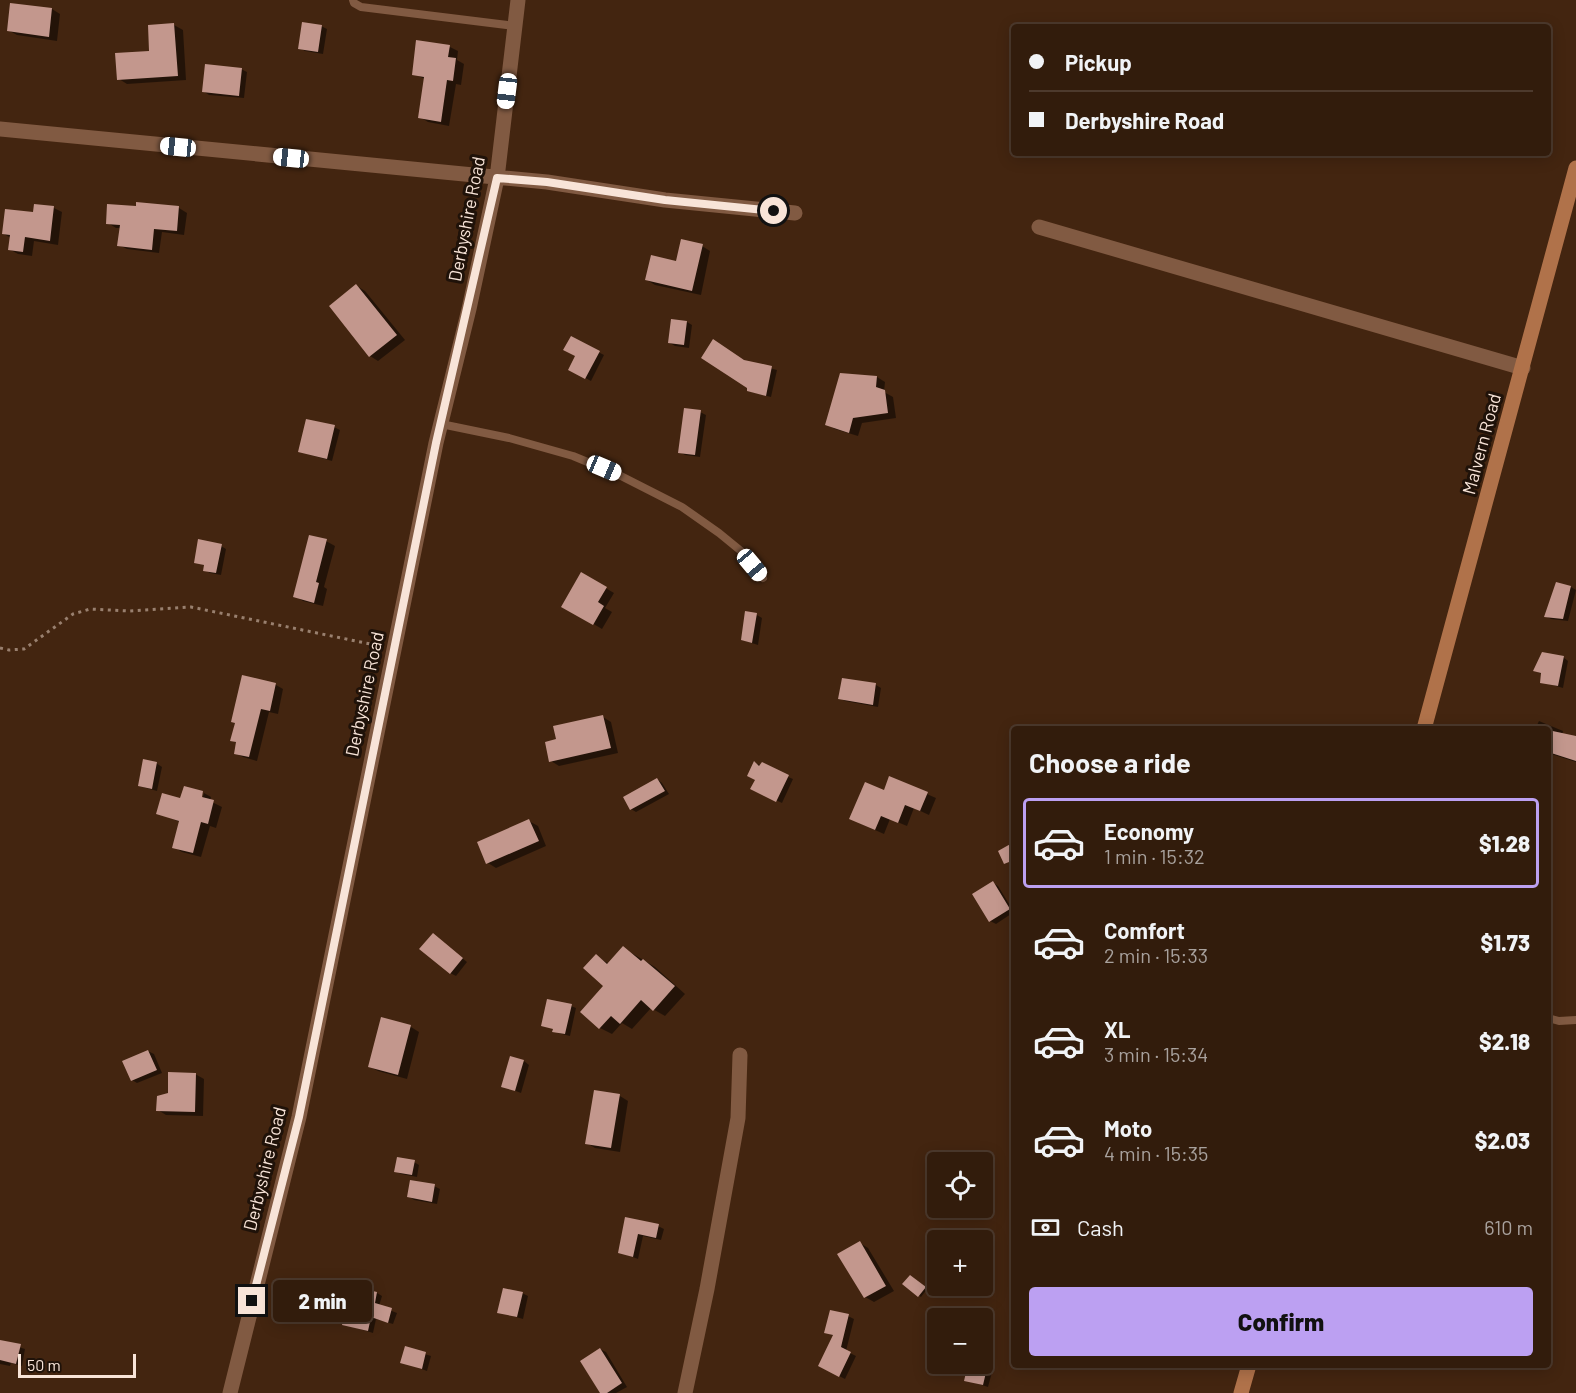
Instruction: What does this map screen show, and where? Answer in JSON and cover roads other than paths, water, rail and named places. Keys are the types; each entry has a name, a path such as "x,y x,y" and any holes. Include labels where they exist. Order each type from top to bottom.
{"main road":[{"name":"Malvern Road","path":"1425,726 1576,168"},
{"path":"1241,1393 1248,1368"}],"street":[{"name":"Derbyshire Road","path":"230,1393 299,1117 441,424 497,178 518,0"},
{"path":"0,129 547,182 665,200 795,213"},
{"path":"1039,227 1523,368"},
{"path":"685,1393 707,1289 738,1118 740,1055"}],"lane":[{"path":"353,0 361,7 515,26"},
{"path":"441,424 509,438 573,456 619,475 682,507 719,533 741,552 763,578"},
{"path":"1551,1019 1559,1021 1576,1020"}]}
